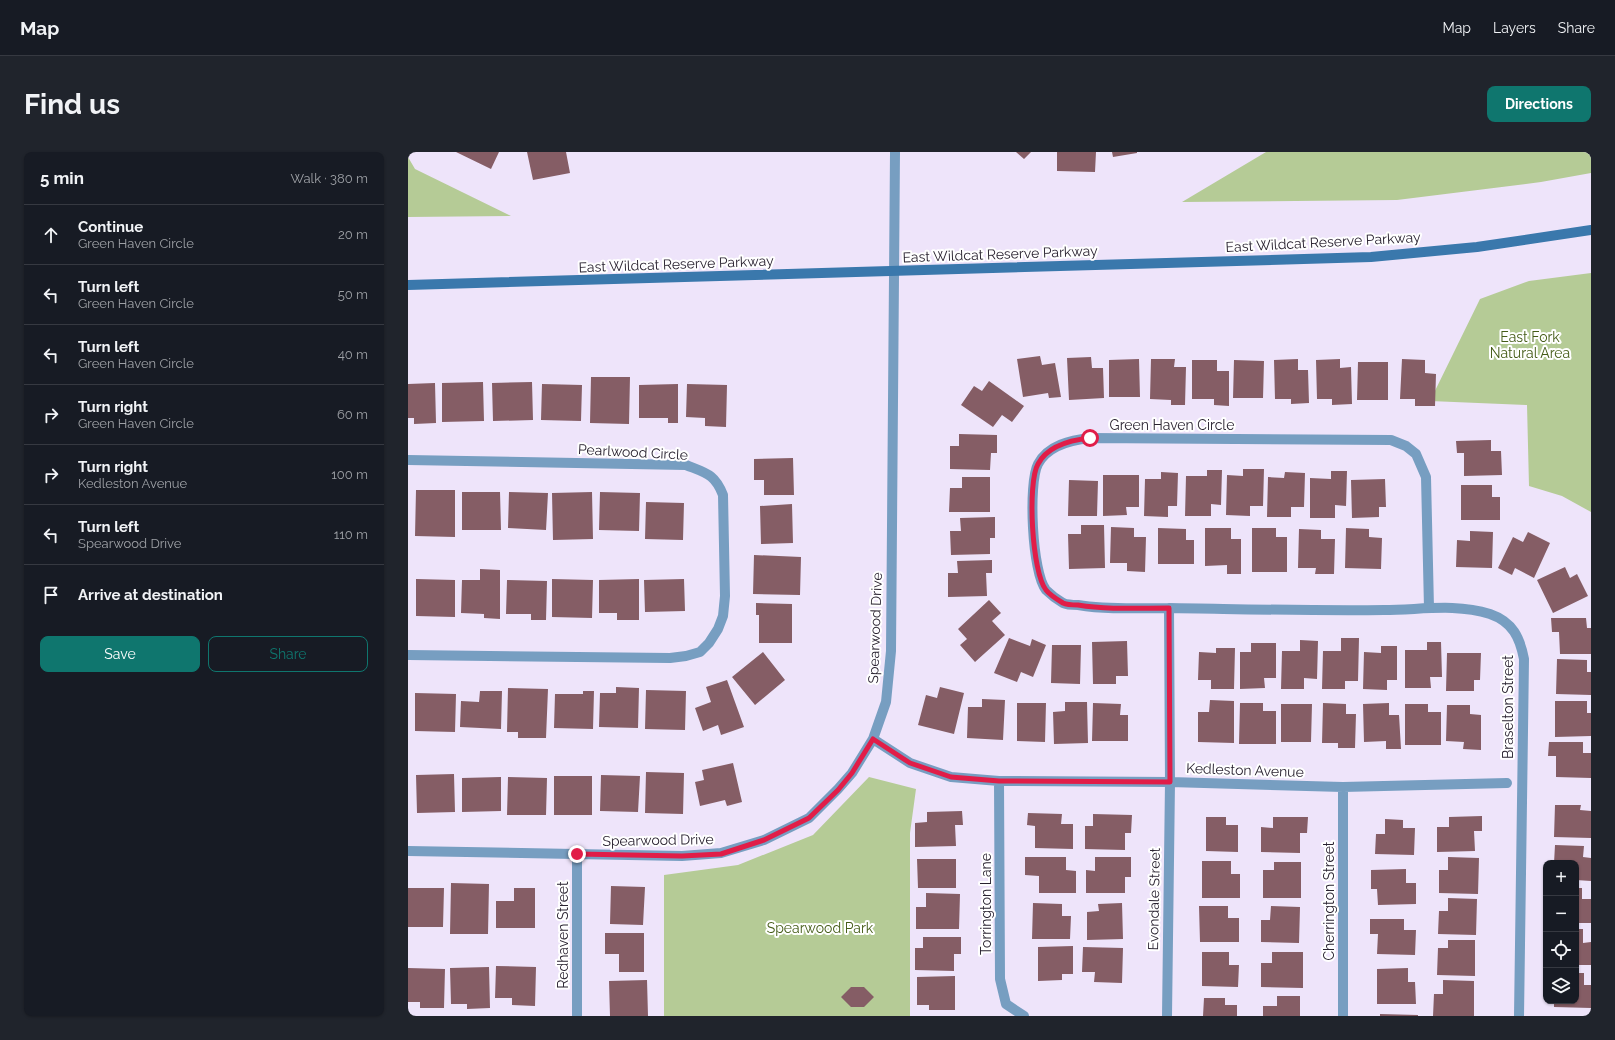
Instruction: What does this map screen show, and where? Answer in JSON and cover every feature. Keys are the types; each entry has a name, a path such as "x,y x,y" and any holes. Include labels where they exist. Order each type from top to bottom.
{"main road":[{"name":"East Wildcat Reserve Parkway","path":"408,285 1371,256 1476,247 1534,240 1591,230"}],"street":[{"name":"Spearwood Drive","path":"408,851 682,856 721,854 764,840 809,818 838,790 852,773 873,739 886,702 891,651 895,152"},
{"name":"Green Haven Circle","path":"1169,608 1094,608 1079,606 1064,603 1045,589 1036,564 1032,511 1033,478 1038,464 1047,453 1060,444 1074,439 1090,438 1391,440 1401,444 1416,454 1426,477 1429,608"},
{"name":"Pearlwood Circle","path":"408,460 686,465 712,476 719,485 723,495 725,596 723,616 718,629 709,643 700,652 686,656 670,658 408,655"},
{"name":"Braselton Street","path":"1169,608 1385,610 1460,608 1490,615 1503,621 1514,631 1521,642 1524,660 1519,1016"},
{"path":"1169,608 1170,782"},
{"name":"Kedleston Avenue","path":"873,739 910,763 951,777 999,781 1170,782 1343,787 1507,783"},
{"name":"Torrington Lane","path":"999,781 1000,979 1006,1004 1024,1016"},
{"name":"Evondale Street","path":"1166,1016 1170,782"},
{"name":"Cherrington Street","path":"1343,787 1343,1016"},
{"name":"Redhaven Street","path":"577,854 577,1016"}],"green space":[{"path":"1266,152 1591,152 1591,173 1541,182 1397,200 1182,202"},
{"path":"408,157 415,169 511,216 408,217"},
{"name":"East Fork Natural Area","path":"1591,273 1591,512 1562,496 1529,486 1527,405 1430,401 1480,299 1529,281"},
{"name":"Spearwood Park","path":"869,777 916,789 910,833 910,1016 664,1016 664,875 738,865 813,835"}],"building":[{"path":"456,152 499,152 491,169"},
{"path":"527,152 566,152 570,173 533,180"},
{"path":"1016,152 1031,152 1024,159"},
{"path":"1057,152 1096,152 1095,172 1057,171"},
{"path":"1112,152 1137,152 1137,153 1113,157"},
{"path":"1040,356 1042,365 1055,363 1061,397 1049,398 1048,393 1023,397 1017,359"},
{"path":"1091,357 1092,368 1103,368 1104,398 1069,400 1067,358"},
{"path":"1139,359 1140,397 1109,397 1109,360"},
{"path":"1151,359 1175,359 1174,367 1186,367 1185,405 1171,405 1171,400 1150,399"},
{"path":"1298,359 1298,370 1308,370 1309,403 1291,404 1291,399 1275,399 1274,360"},
{"path":"1340,359 1340,368 1351,367 1352,404 1332,405 1332,399 1317,399 1316,360"},
{"path":"1402,359 1425,360 1425,373 1436,374 1435,406 1415,406 1415,399 1400,399"},
{"path":"1192,360 1217,360 1217,371 1229,371 1229,406 1214,405 1214,399 1192,399"},
{"path":"1234,360 1264,361 1263,398 1233,398"},
{"path":"1358,362 1388,362 1388,400 1357,400"},
{"path":"591,377 630,377 629,424 590,423"},
{"path":"989,381 1024,406 1012,422 1002,415 993,427 961,405 974,386 982,391"},
{"path":"483,382 484,421 442,422 442,383"},
{"path":"532,382 533,420 493,421 492,383"},
{"path":"435,383 436,423 414,424 414,418 408,418 408,384"},
{"path":"542,384 582,385 581,421 541,420"},
{"path":"678,384 678,423 668,423 668,418 639,418 639,385"},
{"path":"687,384 727,385 726,427 705,426 705,418 686,417"},
{"path":"959,434 997,435 997,453 991,453 990,470 950,469 950,446 959,446"},
{"path":"1491,440 1491,451 1501,451 1502,475 1464,476 1464,453 1457,453 1456,441"},
{"path":"793,458 794,495 764,495 764,480 754,480 754,459"},
{"path":"1243,469 1264,469 1263,506 1250,506 1250,516 1226,515 1227,475 1243,476"},
{"path":"1207,470 1222,470 1221,505 1211,504 1211,516 1185,516 1186,476 1207,476"},
{"path":"1331,471 1347,471 1346,506 1335,505 1335,518 1310,518 1310,478 1331,479"},
{"path":"1161,472 1178,473 1177,506 1168,506 1168,517 1144,516 1145,479 1161,479"},
{"path":"1285,472 1305,473 1304,507 1291,507 1291,517 1267,517 1268,477 1284,478"},
{"path":"1103,475 1139,475 1139,507 1126,507 1127,515 1103,516"},
{"path":"962,477 990,477 990,512 949,512 950,488 962,488"},
{"path":"1385,479 1386,507 1379,507 1379,517 1352,518 1351,480"},
{"path":"1069,480 1098,481 1097,516 1068,516"},
{"path":"1461,485 1492,485 1492,497 1500,497 1500,520 1461,520"},
{"path":"416,490 455,490 455,537 415,536"},
{"path":"462,492 500,492 501,530 462,530"},
{"path":"509,492 548,493 546,530 508,528"},
{"path":"592,492 593,539 553,540 552,493"},
{"path":"600,492 640,493 639,531 599,530"},
{"path":"646,502 684,503 683,540 645,539"},
{"path":"792,504 793,543 761,544 760,506"},
{"path":"995,517 995,538 990,538 990,554 951,555 950,531 961,531 960,518"},
{"path":"1081,525 1104,525 1105,568 1069,569 1068,534 1081,534"},
{"path":"1111,527 1134,528 1134,537 1146,537 1145,572 1127,571 1127,563 1110,563"},
{"path":"1158,528 1186,529 1186,540 1194,540 1194,564 1158,564"},
{"path":"1205,528 1231,528 1231,539 1241,539 1241,574 1227,574 1227,565 1205,566"},
{"path":"1252,528 1276,528 1276,537 1287,537 1287,572 1252,572"},
{"path":"1346,528 1369,529 1369,537 1382,538 1381,569 1345,568"},
{"path":"1299,529 1321,530 1321,539 1335,539 1334,574 1315,574 1316,568 1298,568"},
{"path":"1470,531 1493,532 1492,568 1456,567 1457,540 1470,541"},
{"path":"1528,532 1550,543 1534,578 1515,568 1512,575 1498,568 1513,537 1523,542"},
{"path":"754,555 801,557 800,595 753,594"},
{"path":"992,560 992,573 986,573 987,596 948,597 948,573 958,573 957,561"},
{"path":"1565,567 1570,578 1577,574 1588,596 1553,613 1537,580"},
{"path":"480,569 500,570 500,619 484,618 484,614 461,613 462,580 480,580"},
{"path":"416,579 455,580 455,617 416,616"},
{"path":"552,579 593,580 592,618 552,617"},
{"path":"639,579 639,620 617,620 617,613 599,613 599,580"},
{"path":"684,579 685,611 645,612 644,580"},
{"path":"507,580 547,581 546,620 531,620 531,614 506,614"},
{"path":"989,600 1001,613 992,621 1005,635 975,662 960,645 967,639 958,629"},
{"path":"756,603 792,604 792,643 759,643 759,615 756,615"},
{"path":"1551,618 1586,618 1587,628 1591,628 1591,654 1560,654 1559,632 1552,632"},
{"path":"1009,638 1030,646 1032,639 1046,645 1033,677 1021,672 1017,682 994,673"},
{"path":"1341,638 1359,638 1358,681 1345,681 1345,689 1322,689 1323,651 1341,651"},
{"path":"1300,640 1318,641 1317,679 1304,678 1304,689 1281,689 1282,651 1300,651"},
{"path":"1127,641 1128,676 1116,676 1116,684 1093,684 1092,642"},
{"path":"1427,642 1441,642 1442,677 1430,677 1431,688 1405,688 1405,650 1427,650"},
{"path":"1251,643 1276,643 1276,678 1264,678 1265,688 1240,689 1240,652 1251,652"},
{"path":"1052,645 1081,645 1080,684 1051,683"},
{"path":"1381,646 1397,646 1397,680 1387,680 1387,690 1363,689 1364,652 1381,653"},
{"path":"1216,648 1235,648 1234,689 1211,689 1211,680 1198,680 1199,652 1216,653"},
{"path":"763,652 785,680 755,705 732,677"},
{"path":"1447,653 1481,653 1480,680 1474,680 1474,691 1446,691"},
{"path":"1557,659 1587,660 1587,672 1591,672 1591,695 1556,694"},
{"path":"727,680 744,727 721,735 718,725 703,731 695,708 711,702 706,687"},
{"path":"616,687 639,688 638,728 599,727 600,693 616,693"},
{"path":"940,687 964,693 954,734 918,725 926,695 937,698"},
{"path":"508,688 548,689 546,738 518,738 518,732 507,732"},
{"path":"646,690 686,691 685,730 645,729"},
{"path":"480,691 502,691 501,729 460,727 461,701 479,702"},
{"path":"583,691 594,691 593,729 554,728 555,694 583,694"},
{"path":"415,693 456,694 455,732 415,731"},
{"path":"982,699 1005,700 1003,740 967,738 968,707 982,707"},
{"path":"1210,700 1234,701 1234,743 1198,742 1198,712 1209,712"},
{"path":"1555,701 1587,701 1587,713 1591,713 1591,736 1555,737"},
{"path":"1065,702 1087,702 1088,743 1054,744 1053,712 1065,711"},
{"path":"1017,703 1046,703 1045,742 1017,741"},
{"path":"1093,703 1121,704 1120,715 1128,715 1128,741 1092,741"},
{"path":"1240,703 1263,703 1263,711 1276,711 1276,744 1239,744"},
{"path":"1323,703 1346,704 1346,714 1356,714 1355,748 1338,748 1338,743 1322,743"},
{"path":"1389,703 1389,715 1399,715 1401,749 1386,749 1386,741 1364,742 1363,704"},
{"path":"1281,704 1312,704 1311,742 1281,742"},
{"path":"1405,704 1428,704 1428,712 1441,712 1441,745 1405,745"},
{"path":"1447,705 1470,705 1470,714 1481,715 1481,750 1463,749 1464,742 1446,741"},
{"path":"1549,742 1583,742 1583,753 1591,753 1591,778 1556,777 1556,756 1548,756"},
{"path":"733,763 742,802 727,806 725,800 700,806 695,782 704,780 702,770"},
{"path":"646,772 684,773 683,814 645,813"},
{"path":"454,774 455,812 417,813 416,775"},
{"path":"601,775 640,776 638,812 600,811"},
{"path":"554,776 592,776 592,815 554,815"},
{"path":"501,777 501,811 462,812 462,778"},
{"path":"508,777 547,778 546,815 507,815"},
{"path":"1555,805 1581,805 1580,810 1591,811 1591,838 1554,837"},
{"path":"962,811 963,825 955,825 956,846 915,847 915,823 927,822 927,812"},
{"path":"1028,813 1062,814 1061,824 1073,824 1073,849 1035,848 1035,826 1027,825"},
{"path":"1093,814 1132,815 1131,833 1125,833 1125,850 1085,849 1085,826 1093,826"},
{"path":"1482,816 1482,831 1474,831 1475,851 1437,852 1437,827 1449,827 1449,817"},
{"path":"1206,817 1226,817 1226,825 1238,825 1238,852 1206,851"},
{"path":"1273,817 1308,817 1307,833 1300,833 1300,853 1261,852 1261,827 1273,828"},
{"path":"1385,819 1403,820 1403,828 1415,828 1414,855 1375,854 1376,834 1385,834"},
{"path":"1555,845 1584,846 1583,857 1591,858 1591,881 1579,880 1579,860 1554,860"},
{"path":"1025,857 1066,857 1066,870 1076,871 1076,893 1039,893 1039,876 1025,875"},
{"path":"1095,857 1131,857 1131,877 1125,877 1125,893 1086,893 1086,870 1095,871"},
{"path":"1448,857 1479,858 1478,894 1439,893 1439,870 1448,870"},
{"path":"917,859 956,859 956,888 918,888"},
{"path":"1202,861 1231,861 1231,874 1240,874 1240,898 1202,898"},
{"path":"1274,862 1301,862 1301,898 1263,898 1263,870 1274,870"},
{"path":"1406,869 1406,883 1416,883 1416,904 1378,905 1377,889 1371,889 1371,870"},
{"path":"451,883 489,884 488,934 450,934"},
{"path":"611,886 645,887 643,925 610,924"},
{"path":"408,888 444,888 443,927 408,927"},
{"path":"514,888 535,888 535,928 496,928 496,901 514,901"},
{"path":"1579,888 1582,888 1582,899 1591,899 1591,923 1579,923"},
{"path":"926,893 960,894 959,929 916,929 916,907 926,907"},
{"path":"1448,898 1477,899 1476,935 1438,934 1439,911 1448,911"},
{"path":"1033,903 1062,904 1062,916 1071,916 1070,939 1032,939"},
{"path":"1122,903 1123,939 1087,940 1087,912 1099,911 1098,904"},
{"path":"1199,906 1228,906 1228,918 1239,918 1239,942 1200,942"},
{"path":"1271,906 1300,907 1299,943 1261,942 1261,920 1270,920"},
{"path":"1370,919 1404,919 1404,930 1416,930 1415,955 1377,954 1378,934 1370,934"},
{"path":"1579,929 1583,929 1583,943 1591,942 1591,965 1579,965"},
{"path":"605,933 644,933 644,972 619,972 619,954 605,954"},
{"path":"923,937 961,937 961,954 954,954 954,971 915,970 915,948 923,948"},
{"path":"1448,940 1475,940 1475,976 1437,975 1438,948 1448,948"},
{"path":"1073,946 1073,974 1062,974 1062,980 1038,981 1038,947"},
{"path":"1083,947 1123,948 1122,983 1094,982 1095,972 1082,972"},
{"path":"1202,952 1229,952 1229,965 1239,965 1238,987 1202,986"},
{"path":"1272,952 1303,952 1303,988 1261,987 1261,963 1272,963"},
{"path":"496,966 536,967 535,1006 512,1005 512,998 495,998"},
{"path":"489,967 490,1008 467,1009 467,1004 451,1004 450,968"},
{"path":"408,968 445,969 444,1008 420,1008 420,1002 408,1002"},
{"path":"1408,968 1408,982 1415,982 1416,1004 1377,1004 1377,969"},
{"path":"1579,973 1584,973 1584,985 1591,985 1591,1008 1554,1007 1554,1004 1579,1004"},
{"path":"955,976 955,1010 929,1010 929,1005 917,1005 917,977"},
{"path":"647,980 648,1016 610,1016 609,981"},
{"path":"1443,980 1474,981 1474,1016 1433,1016 1434,994 1443,994"},
{"path":"851,987 864,987 874,997 864,1007 851,1007 841,997"},
{"path":"1277,996 1300,996 1300,1016 1263,1016 1263,1006 1277,1006"},
{"path":"1204,998 1225,998 1225,1005 1237,1005 1237,1016 1203,1016"},
{"path":"1380,1014 1418,1015 1418,1016 1380,1016"}],"route":[{"path":"577,854 682,856 721,854 764,840 809,818 838,790 852,773 873,739 910,763 951,777 999,781 1170,782 1169,608 1094,608 1064,603 1045,589 1036,564 1032,511 1033,478 1038,464 1047,453 1060,444 1074,439 1090,438"}]}
